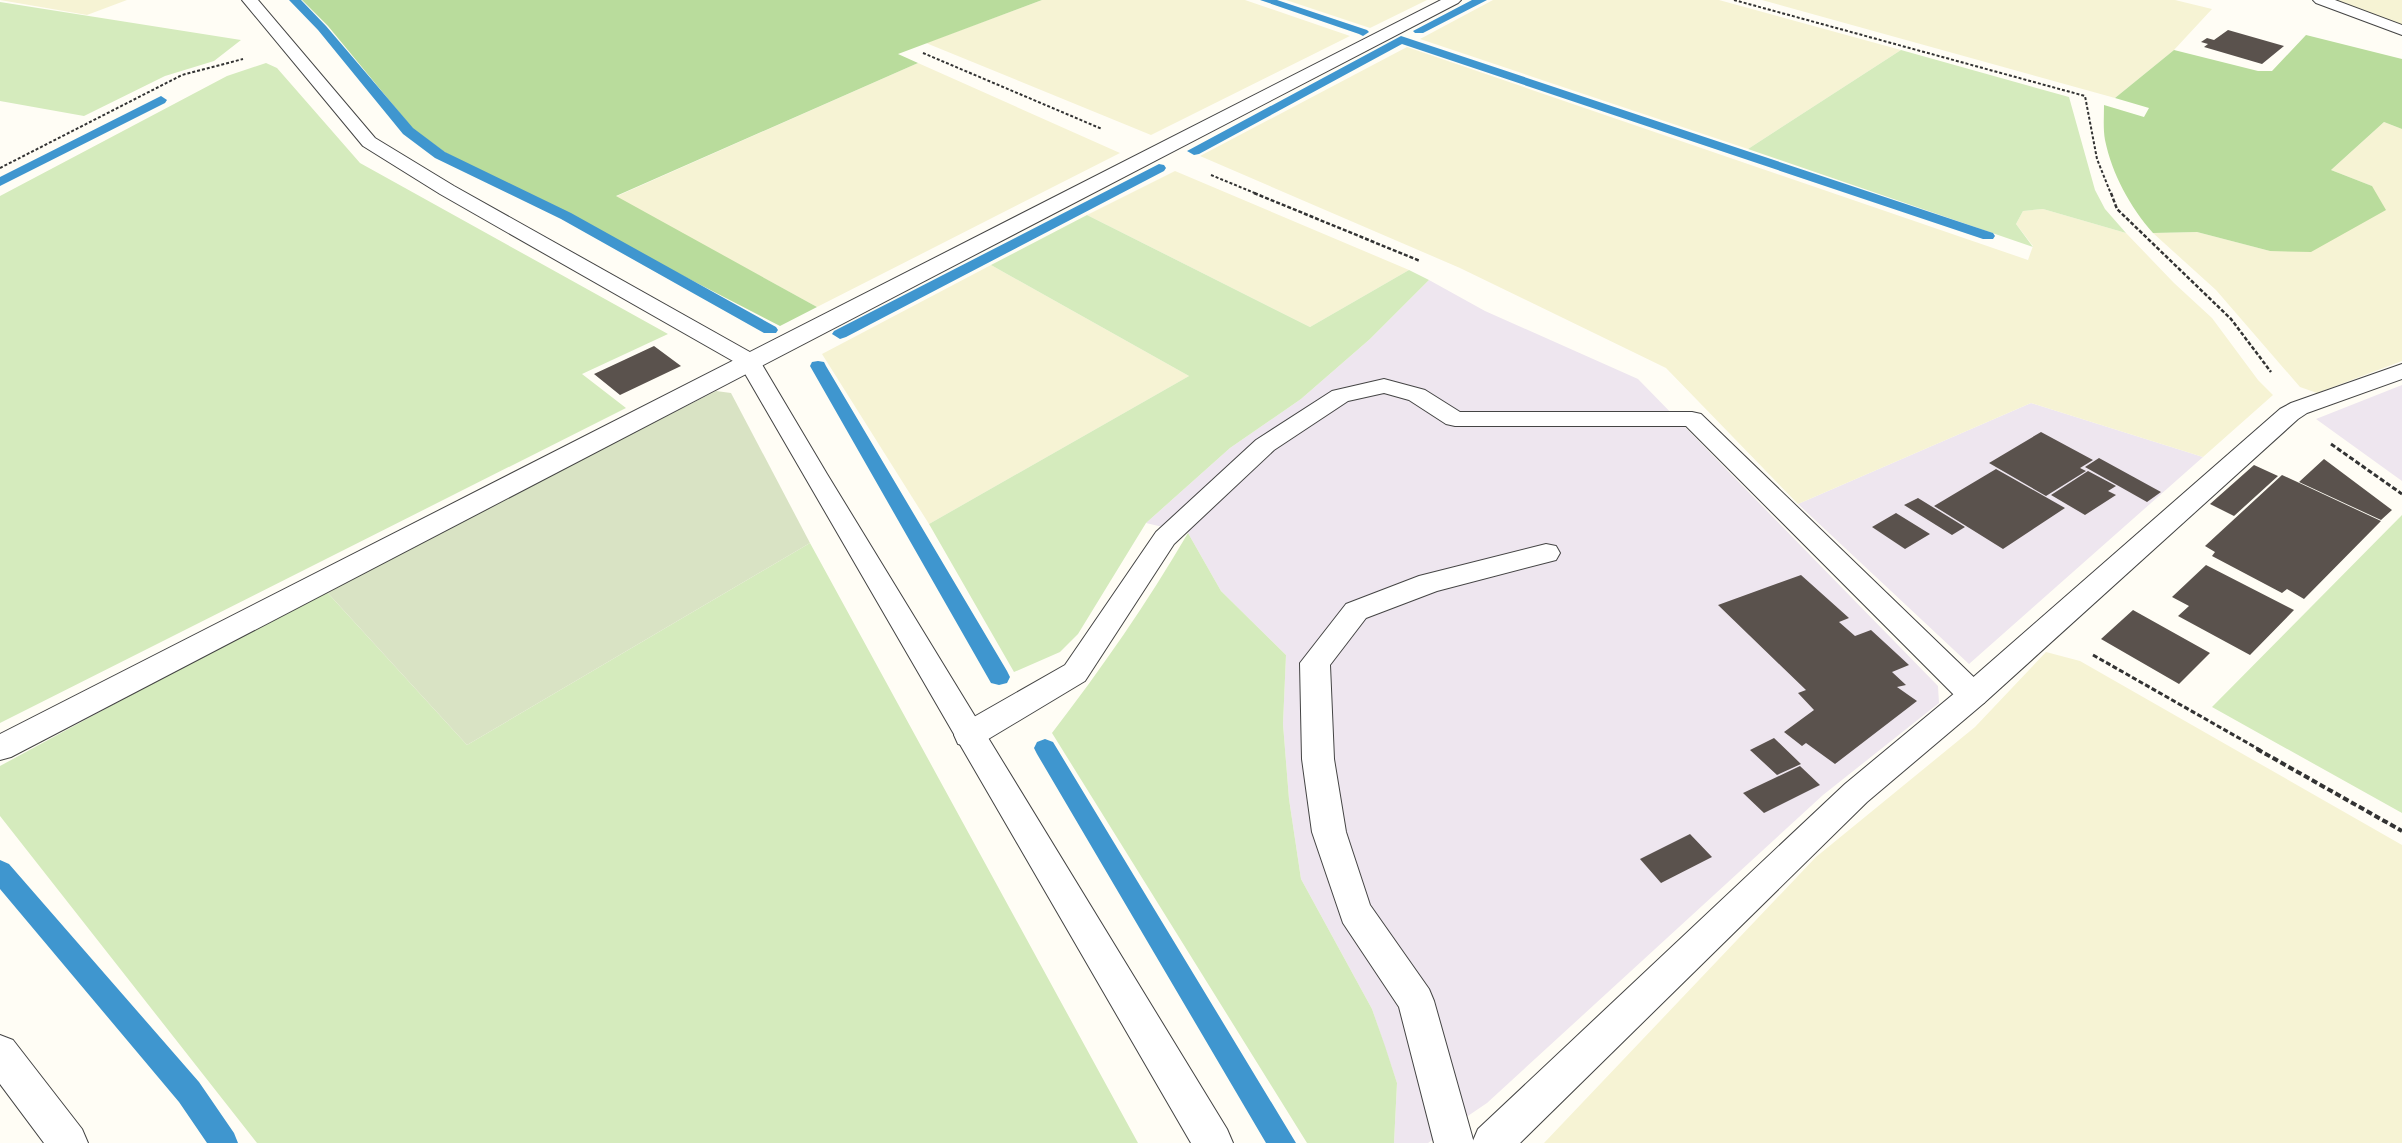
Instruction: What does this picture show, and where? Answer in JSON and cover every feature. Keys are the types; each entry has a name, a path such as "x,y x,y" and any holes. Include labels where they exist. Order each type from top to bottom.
{"street":[{"path":"250,0 368,142 447,190 749,361 968,735 1213,1143"},
{"path":"0,748 1453,0"},
{"path":"2321,0 2402,30"},
{"path":"1492,1143 1856,793 1973,695 2294,411 2402,372"},
{"path":"968,735 1075,673 1164,538 1265,444 1340,396 1384,386 1417,395 1455,419 1692,419 1973,695"},
{"path":"1454,1143 1416,1001 1356,912 1329,832 1318,758 1315,663 1356,611 1429,582 1546,553"},
{"path":"0,1053 68,1143"}],"path":[{"path":"1734,0 2085,96 2097,159 2117,209 2231,319 2294,411 2402,494"},
{"path":"0,168 182,75 252,57 284,41"},
{"path":"2047,629 2402,831"}],"shaded area":[{"path":"0,0 127,0 87,15"},
{"path":"1042,0 1245,0 1350,36 1151,135 926,43"},
{"path":"1286,0 1427,0 1370,28"},
{"path":"1493,0 1719,0 1901,50 1748,149 1420,39"},
{"path":"1762,0 2175,0 2212,9 2174,50 2115,98"},
{"path":"2337,0 2402,0 2402,25 2366,12"},
{"path":"1407,47 2028,260 2033,246 2016,224 2023,211 2043,209 2126,233 2174,283 2212,318 2258,380 2273,395 2203,457 2031,403 1798,504 1666,368 1460,268 1200,156"},
{"path":"918,63 1120,153 817,307 615,197"},
{"path":"2384,122 2402,129 2402,361 2317,393 2300,387 2216,290 2153,233 2197,232 2270,251 2372,186 2331,170"},
{"path":"1175,171 1409,270 1310,327 1087,215"},
{"path":"991,265 1189,376 929,524 822,354"},
{"path":"1429,280 1485,311 1638,379 1938,686 1939,703 1823,795 1487,1103 1428,1143 1394,1143 1397,1083 1372,1009 1301,879 1289,799 1283,724 1286,655 1221,591 1188,533 1146,523 1230,448 1301,399 1370,339"},
{"path":"2402,385 2402,481 2316,419"},
{"path":"2031,403 2203,457 1969,664 1798,504"},
{"path":"2046,652 2080,661 2402,845 2402,1143 1544,1143 1816,857 1975,727"}],"green space":[{"path":"302,0 1042,0 898,54 918,63 616,196 817,307 780,326 446,153 413,129 328,26"},
{"path":"0,2 241,40 214,61 165,76 84,116 0,101"},
{"path":"2306,35 2402,59 2402,129 2384,122 2331,170 2372,186 2386,210 2311,252 2270,251 2197,232 2153,233 2123,190 2112,165 2104,136 2104,105 2144,117 2149,108 2115,98 2174,50 2258,71 2272,71"},
{"path":"1901,50 2069,97 2095,190 2105,209 2126,233 2043,209 2023,211 2016,224 2033,247 1748,149"},
{"path":"266,63 277,68 360,163 668,334 582,374 626,408 0,723 0,196 227,76"},
{"path":"1087,215 1310,327 1409,270 1429,280 1370,339 1301,399 1230,448 1146,523 1078,634 1060,652 1014,672 929,524 1189,376 991,265"},
{"path":"716,391 731,393 810,543 467,745 325,590"},
{"path":"2402,515 2402,813 2212,707"},
{"path":"1188,533 1221,591 1286,655 1283,724 1289,799 1301,879 1372,1009 1397,1083 1394,1143 1307,1143 1052,733 1123,635"},
{"path":"810,543 1138,1143 257,1143 0,816 0,766 325,590 467,745"}],"building":[{"path":"2228,30 2284,46 2262,64 2204,47 2208,44 2201,42 2207,38 2214,40"},
{"path":"654,346 681,366 620,395 594,374"},
{"path":"2041,432 2093,460 2080,468 2086,471 2046,496 1989,463"},
{"path":"2099,458 2161,492 2147,502 2085,467"},
{"path":"2324,459 2392,510 2381,520 2299,482"},
{"path":"2254,465 2278,476 2234,516 2210,504"},
{"path":"1996,469 2065,508 2003,549 1934,506"},
{"path":"2088,471 2116,486 2108,491 2116,495 2085,515 2051,495"},
{"path":"2282,475 2381,521 2304,599 2287,589 2282,593 2212,556 2215,552 2205,546"},
{"path":"1918,498 1965,527 1952,535 1904,505"},
{"path":"1896,513 1930,534 1905,549 1872,527"},
{"path":"2206,565 2294,610 2250,655 2178,616 2189,606 2172,597"},
{"path":"1801,575 1849,618 1839,622 1855,636 1871,630 1909,665 1892,672 1906,685 1897,687 1917,701 1835,764 1806,743 1802,746 1784,732 1814,710 1798,693 1806,690 1718,605"},
{"path":"2133,610 2210,653 2179,684 2101,639"},
{"path":"1774,738 1801,764 1777,775 1750,750"},
{"path":"1800,766 1820,785 1764,813 1743,793"},
{"path":"1690,834 1712,857 1661,883 1640,859"}],"waterway":[{"path":"295,0 322,28 408,131 440,155 566,216 770,330"},
{"path":"1266,0 1363,32"},
{"path":"1419,31 1481,0"},
{"path":"1194,151 1401,40 1988,236"},
{"path":"0,182 161,100"},
{"path":"840,334 1159,168"},
{"path":"818,366 999,677"},
{"path":"1045,748 1282,1143"},
{"path":"0,871 189,1092 224,1143"}]}
